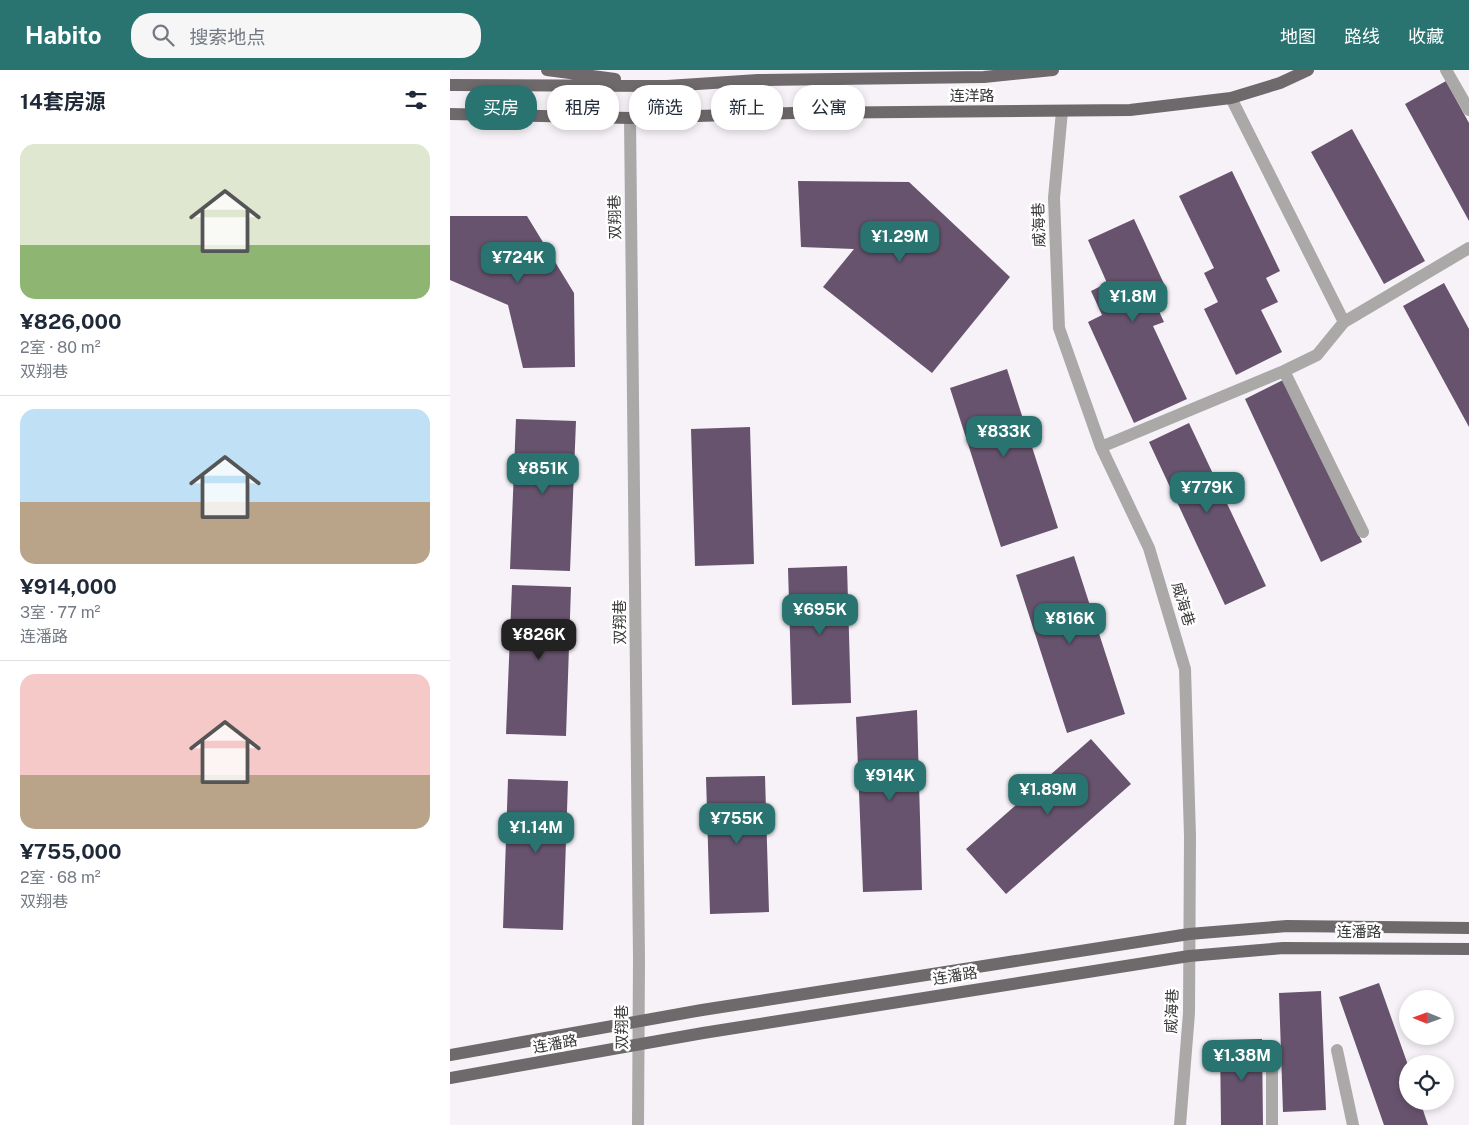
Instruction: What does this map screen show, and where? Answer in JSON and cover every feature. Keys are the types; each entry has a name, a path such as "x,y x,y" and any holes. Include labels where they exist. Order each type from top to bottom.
{"main road":[{"path":"547,70 660,85"},
{"name":"连洋路","path":"682,85 758,80 984,77 1053,70"},
{"name":"连洋路","path":"701,116 793,113 1130,110 1231,98 1280,83 1308,70"},
{"name":"连洋路","path":"450,85 629,86"},
{"name":"连洋路","path":"450,114 629,118"},
{"name":"连潘路","path":"450,1055 639,1022 1190,934 1240,928 1286,926 1469,928"},
{"name":"连潘路","path":"450,1078 638,1045 1189,956 1283,948 1469,949"}],"street":[{"path":"1446,70 1469,110"},
{"path":"1231,98 1344,322"},
{"name":"威海巷","path":"1062,111 1054,198 1059,328 1101,447 1149,548 1186,669 1190,836 1189,1013 1180,1125"},
{"name":"双翔巷","path":"630,130 639,1022 638,1125"},
{"path":"1101,447 1284,371 1317,355 1344,322 1469,248"},
{"path":"1284,371 1363,532"},
{"path":"1337,1050 1353,1125"},
{"path":"1272,1053 1272,1125"}],"building":[{"path":"1446,81 1469,123 1469,221 1405,104"},
{"path":"1352,129 1425,261 1384,284 1311,152"},
{"path":"1232,171 1280,271 1266,278 1278,302 1261,310 1282,352 1236,375 1204,309 1218,302 1204,273 1214,268 1179,196"},
{"path":"798,181 909,182 1010,277 932,373 823,287 854,249 801,247"},
{"path":"450,216 527,216 574,293 575,367 523,368 508,305 450,280"},
{"path":"1134,219 1165,286 1150,292 1164,322 1153,326 1187,399 1134,423 1088,322 1102,315 1091,291 1107,283 1088,240"},
{"path":"1444,283 1469,329 1469,427 1403,306"},
{"path":"1007,369 1058,528 1001,547 950,388"},
{"path":"1285,379 1362,542 1321,562 1245,399"},
{"path":"516,419 576,421 570,571 510,569"},
{"path":"1189,423 1266,586 1225,605 1149,442"},
{"path":"750,427 754,564 695,566 691,429"},
{"path":"1074,556 1125,714 1067,733 1016,575"},
{"path":"847,566 851,703 792,705 788,568"},
{"path":"512,585 571,587 566,736 506,734"},
{"path":"917,710 922,890 863,892 856,717"},
{"path":"1091,739 1131,784 1006,894 966,849"},
{"path":"765,776 769,912 710,914 706,777"},
{"path":"508,779 568,781 563,930 503,928"},
{"path":"1379,983 1399,1040 1399,1045 1401,1045 1404,1055 1399,1055 1399,1110 1423,1110 1428,1125 1384,1125 1339,997"},
{"path":"1321,991 1326,1110 1283,1112 1279,993"},
{"path":"1262,1039 1263,1125 1221,1125 1220,1040"}]}
